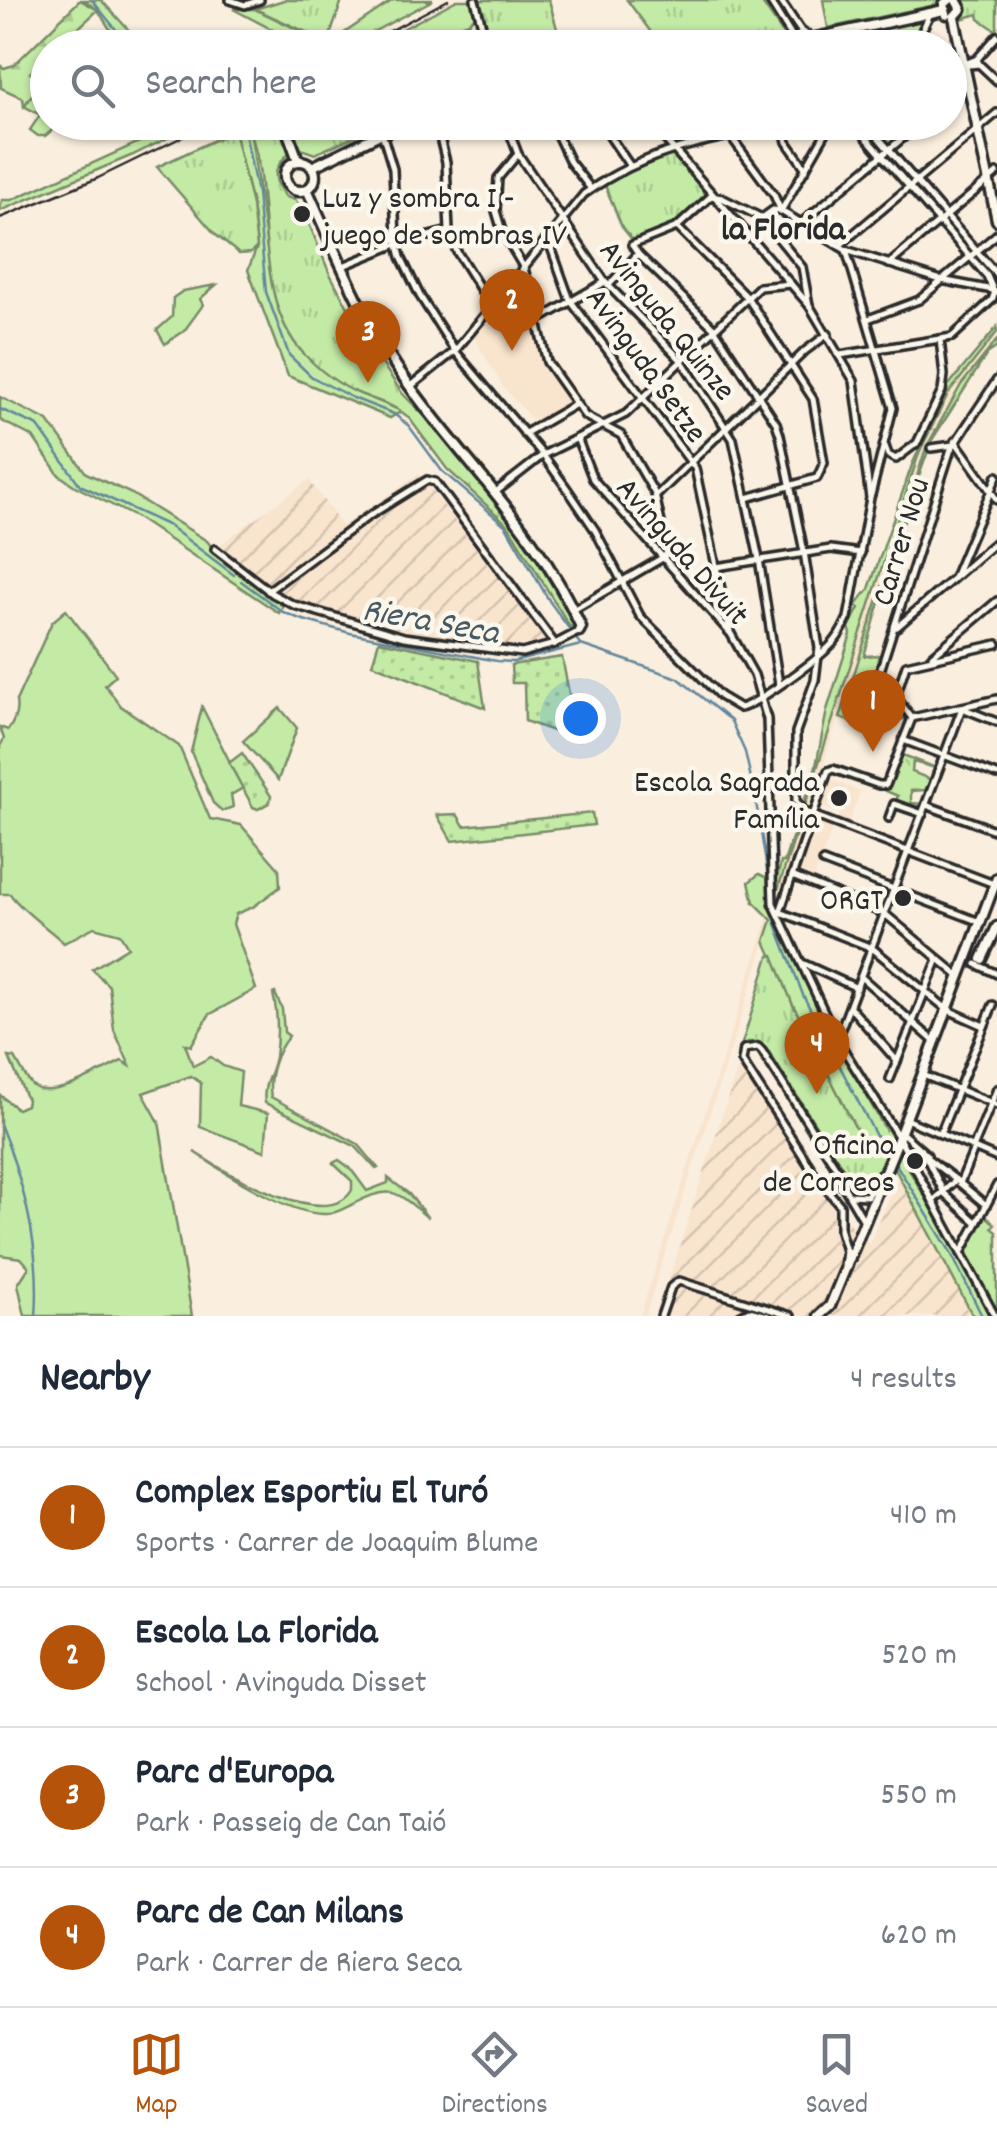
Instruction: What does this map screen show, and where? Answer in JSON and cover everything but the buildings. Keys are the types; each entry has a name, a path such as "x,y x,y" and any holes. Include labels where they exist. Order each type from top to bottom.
{"main road":[{"path":"853,30 944,10 952,0 961,9 954,17"},
{"path":"944,10 954,17"},
{"path":"954,17 958,30"},
{"path":"967,65 997,220"},
{"path":"291,140 298,160 312,167 315,178 306,190 297,191 286,182 286,168 298,160"},
{"path":"312,167 368,140"},
{"path":"306,190 368,321 410,387 536,544 574,610 581,626 579,631"},
{"path":"974,959 980,922 996,882"},
{"path":"819,1316 830,1311 962,976 997,927"}],"street":[{"path":"230,0 240,5 260,0"},
{"path":"475,0 483,30"},
{"path":"769,0 784,30"},
{"path":"780,0 801,30"},
{"path":"922,30 930,13"},
{"path":"967,65 978,61 997,36"},
{"path":"978,61 997,81"},
{"path":"967,138 997,113"},
{"path":"384,140 393,169 397,244 409,276 455,351 543,455 595,530 640,616 720,696 740,708 819,655 832,644 848,618 870,498 894,408 843,248"},
{"path":"440,140 446,162 449,230 457,252 492,307"},
{"name":"Avinguda Quinze","path":"513,140 518,154 607,283 682,361 734,439 759,559 778,684"},
{"path":"560,140 570,162 591,189"},
{"path":"612,140 630,166"},
{"path":"663,140 809,305 828,334 854,381 870,498"},
{"path":"410,387 455,351 591,189 630,166 703,140"},
{"path":"733,140 782,211"},
{"path":"787,140 806,170"},
{"path":"782,211 822,140"},
{"path":"872,140 970,257 995,278"},
{"path":"877,140 886,154"},
{"path":"801,223 902,140"},
{"path":"843,248 965,140"},
{"path":"518,154 498,178 496,211 524,268 547,362 584,416 620,435 656,496 667,552 574,610"},
{"path":"890,264 997,173"},
{"path":"840,355 952,337 992,300 995,278 946,216 912,184"},
{"path":"711,196 762,218 802,267 809,305"},
{"path":"711,196 677,227 632,246 714,328 776,423 804,552 819,655 813,688 796,732 794,796 801,809 812,814 996,882"},
{"path":"762,218 774,210 782,211 843,248 941,280 995,292"},
{"path":"677,227 747,297 792,364 818,412 824,463 817,478 747,498"},
{"path":"341,268 397,244 449,230"},
{"path":"867,319 919,300 997,234"},
{"name":"Avinguda Setze","path":"548,239 572,302 692,461 731,634"},
{"path":"537,320 607,283 638,254"},
{"path":"496,491 543,455 626,414 762,286 791,284"},
{"path":"656,496 828,334"},
{"path":"884,444 888,455 896,459 923,435 944,385 940,339"},
{"name":"Carrer Nou","path":"912,718 880,671 954,443 997,380"},
{"path":"524,434 576,404"},
{"name":"Avinguda Divuit","path":"576,438 593,478 731,634 762,696 767,719 773,903 837,1040 900,1135 995,1316"},
{"path":"931,448 954,443 997,500"},
{"path":"953,579 997,476"},
{"path":"268,591 366,518 427,480 435,482 555,644"},
{"path":"896,627 997,541"},
{"path":"215,549 268,591 308,611 420,640 522,653 555,644 579,631"},
{"path":"716,567 832,549 860,553"},
{"path":"930,658 997,601"},
{"path":"896,696 906,665 997,644"},
{"path":"984,1026 948,1010 872,948 778,910 828,770 886,785 912,718 997,699"},
{"path":"962,708 997,722"},
{"path":"837,1040 962,708"},
{"path":"904,740 997,775"},
{"path":"890,818 894,804 922,814"},
{"path":"926,804 997,831"},
{"path":"824,862 980,922"},
{"path":"792,876 885,914 962,976"},
{"path":"890,1079 938,959"},
{"path":"974,959 997,974"},
{"path":"802,963 856,988"},
{"path":"861,977 935,1042"},
{"path":"940,1134 993,1004"},
{"path":"850,1006 897,1061"},
{"path":"842,1274 846,1251 840,1231 840,1205 818,1179 742,1061 744,1049 758,1047 764,1054 837,1169 864,1221"},
{"path":"923,1074 994,1104"},
{"path":"933,1201 958,1182 994,1104 997,1088"},
{"path":"906,1120 997,1158"},
{"path":"900,1135 986,1206"},
{"path":"927,1154 944,1192 977,1222"},
{"path":"848,1194 856,1198 867,1196 888,1164"},
{"path":"961,1254 997,1184"},
{"path":"661,1316 676,1282 791,1316"},
{"path":"733,1297 738,1303 738,1316 754,1312"},
{"path":"750,1303 747,1307 768,1316"}],"shaded area":[{"path":"499,306 518,322 534,317 548,370 569,401 536,423 504,388 473,336"},
{"path":"997,332 997,340 961,385 926,448 782,891 778,889 786,862 919,453 948,394"},
{"path":"420,474 545,641 508,647 406,630 306,605 263,581 218,546 309,480 342,526"},
{"name":"Escola Sagrada Família","path":"828,778 860,792 848,824 838,820 840,813 819,805"},
{"path":"812,817 834,824 813,881 795,871"},
{"path":"768,918 772,920 645,1316 640,1316"},
{"path":"739,1064 830,1203 869,1244 899,1176 973,1316 657,1316"}],"green space":[{"path":"80,0 98,10 76,30 50,30"},
{"path":"84,0 101,0 129,30 110,30 98,10"},
{"path":"284,0 342,0 332,30 301,30 255,9"},
{"path":"393,0 433,0 377,30 349,30"},
{"path":"457,0 472,0 477,15 448,30 401,30"},
{"path":"479,0 549,0 557,30 486,30"},
{"path":"627,0 760,0 781,30 649,30"},
{"path":"823,0 939,0 935,5 828,28"},
{"path":"954,0 997,0 997,31 979,19 978,14 958,20"},
{"path":"233,9 255,9 299,30 273,30"},
{"path":"923,19 919,30 876,30"},
{"path":"469,22 471,30 448,30"},
{"path":"30,49 30,98 24,106 23,98 1,88 0,65 14,65"},
{"path":"144,140 163,140 0,211 2,200 12,200"},
{"path":"214,140 236,140 252,205 257,247 251,253 239,254 216,235 157,167"},
{"path":"236,140 252,140 271,275 356,392 402,411 390,418 288,376 248,270 257,247 252,205"},
{"path":"253,140 284,140 289,153 277,169 278,185 286,197 303,209 329,272 364,337 402,393 442,434 524,536 575,626 570,627 508,525 447,469 409,418 330,377 304,354 287,330 270,274"},
{"path":"297,140 346,140 315,154 301,149"},
{"path":"670,153 706,196 676,224 634,242 622,227 604,183"},
{"path":"216,285 200,299 203,305 184,331 165,344 157,330 172,317 173,298 183,291"},
{"path":"997,327 948,394 919,453 778,889 781,862 816,766 827,710 851,634 849,627 859,608 855,606 869,589 912,465 948,386"},
{"path":"997,340 997,347 987,354 932,440 864,656 883,655 882,681 908,718 867,727 840,718 926,448 961,385"},
{"path":"0,397 48,421 86,473 132,494 207,541 220,557 283,606 279,613 137,518 59,475 33,437 0,420"},
{"path":"66,610 116,675 105,685 121,706 179,746 210,819 241,825 279,869 280,887 236,914 233,924 256,989 209,1015 191,1046 185,1044 193,1066 211,1057 241,1072 238,1106 268,1113 265,1151 200,1127 201,1083 191,1076 143,1093 159,1122 192,1316 25,1316 18,1284 29,1267 21,1258 0,1255 0,1095 17,1109 26,1105 27,1100 9,1057 15,1058 29,1082 40,1090 63,1088 122,1061 130,1066 114,1030 109,986 92,969 128,947 120,934 94,927 64,943 10,894 0,894 0,746 4,739 0,727 8,730 12,723 16,701 52,622"},
{"path":"379,641 478,661 485,708 372,664"},
{"path":"562,657 578,740 525,721 524,683 512,683 511,665"},
{"path":"202,707 243,788 231,795 233,807 222,811 213,803 191,752"},
{"path":"280,708 297,728 278,780 243,741"},
{"path":"242,753 271,796 269,803 258,809 253,807 229,763"},
{"path":"898,753 936,768 913,762 912,772 932,780 925,790 911,791 911,803 925,804 921,812 896,802 898,796 886,791"},
{"path":"592,813 594,825 452,841 437,815 457,814 464,826"},
{"path":"759,874 770,879 772,904 822,1017 885,1129 886,1123 894,1137 892,1141 960,1256 989,1316 973,1316 894,1167 885,1155 860,1137 765,941 772,920 754,902 749,882"},
{"path":"773,955 792,1003 860,1137 885,1155 867,1193 853,1195 845,1184 843,1168 769,1052 759,1042 741,1047 769,956"},
{"path":"275,993 282,1009 284,1032 289,1036 274,1065 271,1097 358,1144 378,1168 355,1146 265,1103 276,1049"},
{"path":"194,1152 250,1184 299,1202 321,1205 340,1201 352,1190 352,1181 333,1163 339,1160 367,1191 388,1183 388,1178 409,1194 428,1218 402,1197 387,1192 333,1213 311,1213 258,1191"},
{"path":"985,1215 997,1232 997,1316 967,1253"}],"waterway":[{"path":"92,0 116,30"},
{"path":"247,140 257,193 266,292 289,355 312,377 394,414 409,426 442,471 506,526 550,602 580,644"},
{"name":"Riera Seca","path":"0,409 38,426 80,485 169,526 234,575"},
{"name":"Riera Seca","path":"241,581 283,612 300,619 350,633 497,661 513,662 581,645 678,678 731,721 745,752 755,796 776,924 803,995 878,1140 889,1154"},
{"path":"0,1124 29,1218 36,1267 36,1316"},
{"name":"Riera Seca","path":"894,1161 950,1251 982,1316"}],"railway":[{"path":"392,30 448,0"},
{"path":"0,218 98,178 176,140"}],"place":[{"name":"Luz y sombra I - juego de sombras IV","path":"302,214"},
{"name":"Escola La Florida","path":"512,351"},
{"name":"Parc d'Europa","path":"368,383"},
{"name":"Complex Esportiu El Turó","path":"873,752"},
{"name":"Escola Sagrada Família","path":"839,798"},
{"name":"ORGT","path":"903,898"},
{"name":"Parc de Can Milans","path":"817,1094"},
{"name":"Oficina de Correos","path":"915,1161"}],"district":[{"name":"la Florida","path":"783,227"}]}
